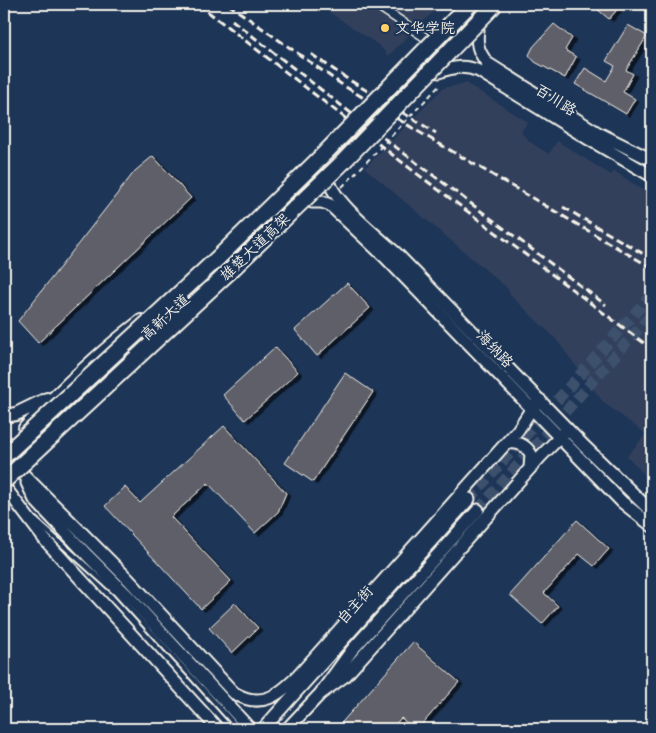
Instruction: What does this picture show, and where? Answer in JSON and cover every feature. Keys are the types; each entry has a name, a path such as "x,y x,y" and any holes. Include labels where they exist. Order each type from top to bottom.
{"highway":[{"name":"雄楚大道高架","path":"4,456 219,256 325,153 470,4"},
{"name":"雄楚大道高架","path":"4,486 327,178 495,4"}],"main road":[{"path":"410,59 462,4"},
{"path":"437,78 502,4"},
{"name":"百川路","path":"478,30 476,42 479,52 487,63 598,133 652,160"},
{"name":"百川路","path":"437,78 456,66 479,70 592,141 652,176"},
{"name":"高新大道","path":"4,448 56,395 108,347 149,315 215,254 324,147"},
{"name":"高新大道","path":"4,486 22,472 312,202 335,186 350,171"},
{"name":"海纳路","path":"335,186 334,192 364,225 397,254 540,400 564,433 622,502 652,526"},
{"name":"海纳路","path":"312,202 322,202 330,205 386,257 532,408 564,433 652,512"},
{"path":"149,315 144,330 146,337 152,339 170,335"},
{"path":"4,416 26,410 56,395"},
{"path":"4,456 134,586 234,693 244,699 256,700 272,697 283,692 507,443 540,400"},
{"path":"320,694 346,675 530,468 564,433"},
{"path":"507,443 516,442 527,448 531,454 530,468"},
{"path":"22,472 35,500 130,598 250,729"},
{"path":"4,486 46,540 218,729"},
{"name":"自主街","path":"263,729 469,499"},
{"name":"自主街","path":"287,729 320,694 352,650 478,510"},
{"path":"298,676 342,643"}],"street":[{"path":"374,4 429,40"}],"lane":[{"path":"24,511 115,592 240,729"}],"path":[{"path":"335,186 437,78"}],"shaded area":[{"name":"文华学院","path":"317,4 441,4 388,56 380,46"},
{"path":"466,83 528,122 521,132 530,142 549,154 557,141 611,175 614,171 652,196 652,483 627,456 646,434 604,403 555,338 512,297 507,288 365,168 443,88"}],"building":[{"path":"591,4 622,4 609,19"},
{"path":"554,24 572,38 565,50 576,57 565,78 535,62 529,55 533,47"},
{"path":"628,25 647,36 626,70 633,74 623,92 635,99 626,114 575,84 585,68 606,81 615,66 606,61"},
{"path":"153,156 191,198 38,343 18,321 135,171"},
{"path":"347,283 370,308 317,356 295,330"},
{"path":"275,347 298,372 245,420 223,395"},
{"path":"345,373 373,392 313,482 285,463"},
{"path":"224,426 286,493 278,512 255,533 208,483 171,517 231,581 201,609 105,506 125,487 140,503"},
{"path":"577,520 609,549 594,566 579,554 544,593 558,606 542,624 510,595"},
{"path":"235,603 258,628 232,653 209,628"},
{"path":"413,642 459,682 418,729 414,729 401,718 391,729 336,729"}],"tunnel":[{"path":"469,499 652,294"},
{"path":"478,510 652,314"}],"railway":[{"path":"198,4 416,173 652,349"},
{"path":"228,4 341,84 419,132 652,268"},
{"path":"232,20 365,124 606,305"},
{"path":"311,54 346,78 436,133"},
{"path":"563,207 652,259"}],"place":[{"name":"文华学院","path":"385,28"}]}
